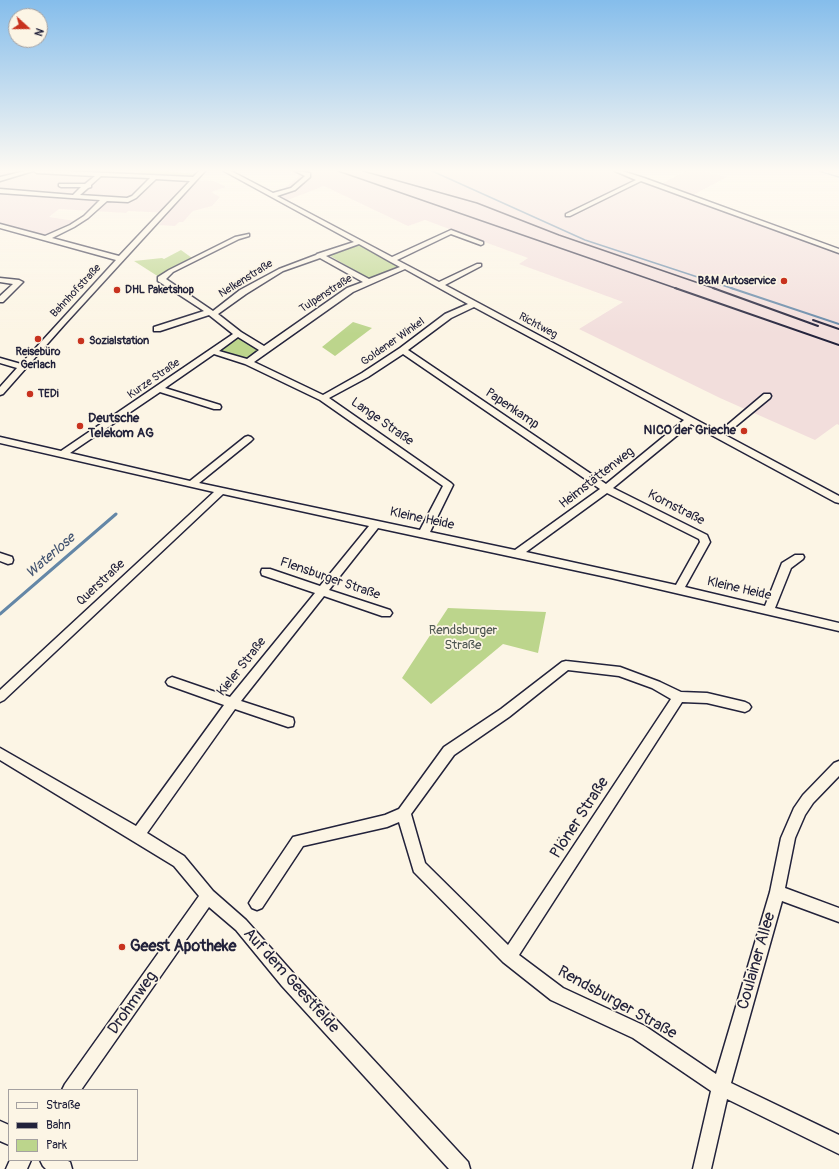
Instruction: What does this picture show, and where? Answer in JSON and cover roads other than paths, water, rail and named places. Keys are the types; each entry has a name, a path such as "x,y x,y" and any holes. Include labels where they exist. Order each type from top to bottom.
{"street":[{"path":"0,226 121,259"},
{"path":"45,239 73,226"},
{"name":"Bahnhofstraße","path":"0,392 23,368 62,322 152,226"},
{"name":"Richtweg","path":"329,226 839,500"},
{"path":"769,226 839,251"},
{"path":"391,260 451,232 481,243"},
{"path":"247,235 237,238 171,270 161,279 212,313 238,334 264,350 248,362"},
{"name":"Nelkenstraße","path":"157,329 212,313 242,292 281,270 319,255 359,242"},
{"path":"319,255 367,281"},
{"path":"439,285 479,266"},
{"name":"Tulpenstraße","path":"264,350 350,290 367,281 405,267"},
{"path":"0,280 19,282 0,300"},
{"name":"Goldener Winkel","path":"323,398 365,375 403,350 448,316 474,304"},
{"name":"Kurze Straße","path":"64,454 238,334"},
{"name":"Papenkamp","path":"403,350 606,489"},
{"name":"Lange Straße","path":"212,351 248,362 323,398 448,486 424,533"},
{"path":"0,360 23,368"},
{"path":"160,389 217,407"},
{"path":"719,436 767,396"},
{"name":"Heimstättenweg","path":"518,553 606,489 690,420"},
{"path":"192,484 248,439"},
{"name":"Kleine Heide","path":"0,440 221,491 518,553 839,627"},
{"name":"Kornstraße","path":"606,489 703,537 705,542 679,589"},
{"name":"Querstraße","path":"0,697 221,491"},
{"name":"Kieler Straße","path":"138,835 233,702 376,524"},
{"path":"769,610 786,566 799,557"},
{"name":"Flensburger Straße","path":"266,572 386,614"},
{"path":"257,903 298,841 387,820 404,813 449,751 505,713 566,665 620,672 656,685 679,697 707,698 744,707"},
{"path":"172,682 288,722"},
{"name":"Plöner Straße","path":"509,957 679,697"},
{"name":"Auf dem Geestfelde","path":"0,753 138,835 179,862 208,896 241,925 293,986 459,1168"},
{"name":"Coulainer Allee","path":"702,1169 721,1087 777,892 788,838 799,812 808,799 839,767"},
{"name":"Rendsburger Straße","path":"404,813 419,867 509,957 557,994 639,1032 721,1087 839,1145"},
{"path":"777,892 839,915"},
{"name":"Drohmweg","path":"72,1089 208,896"},
{"path":"51,1161 63,1169"}],"waterway":[{"path":"553,226 585,240 734,289"},
{"path":"734,289 839,324"},
{"name":"Waterlose","path":"0,614 116,514"}],"railway":[{"path":"495,226 678,289"},
{"path":"535,226 716,289"},
{"path":"675,288 839,345"},
{"path":"713,288 818,326"},
{"path":"813,320 839,329"}],"place":[{"name":"B&M Autoservice","path":"784,281"},
{"name":"DHL Paketshop","path":"117,290"},
{"name":"Reisebüro Gerlach","path":"38,339"},
{"name":"Sozialstation","path":"81,341"},
{"name":"TEDi","path":"30,394"},
{"name":"Deutsche Telekom AG","path":"80,426"},
{"name":"NICO der Grieche","path":"744,431"},
{"name":"Geest Apotheke","path":"122,947"}]}
